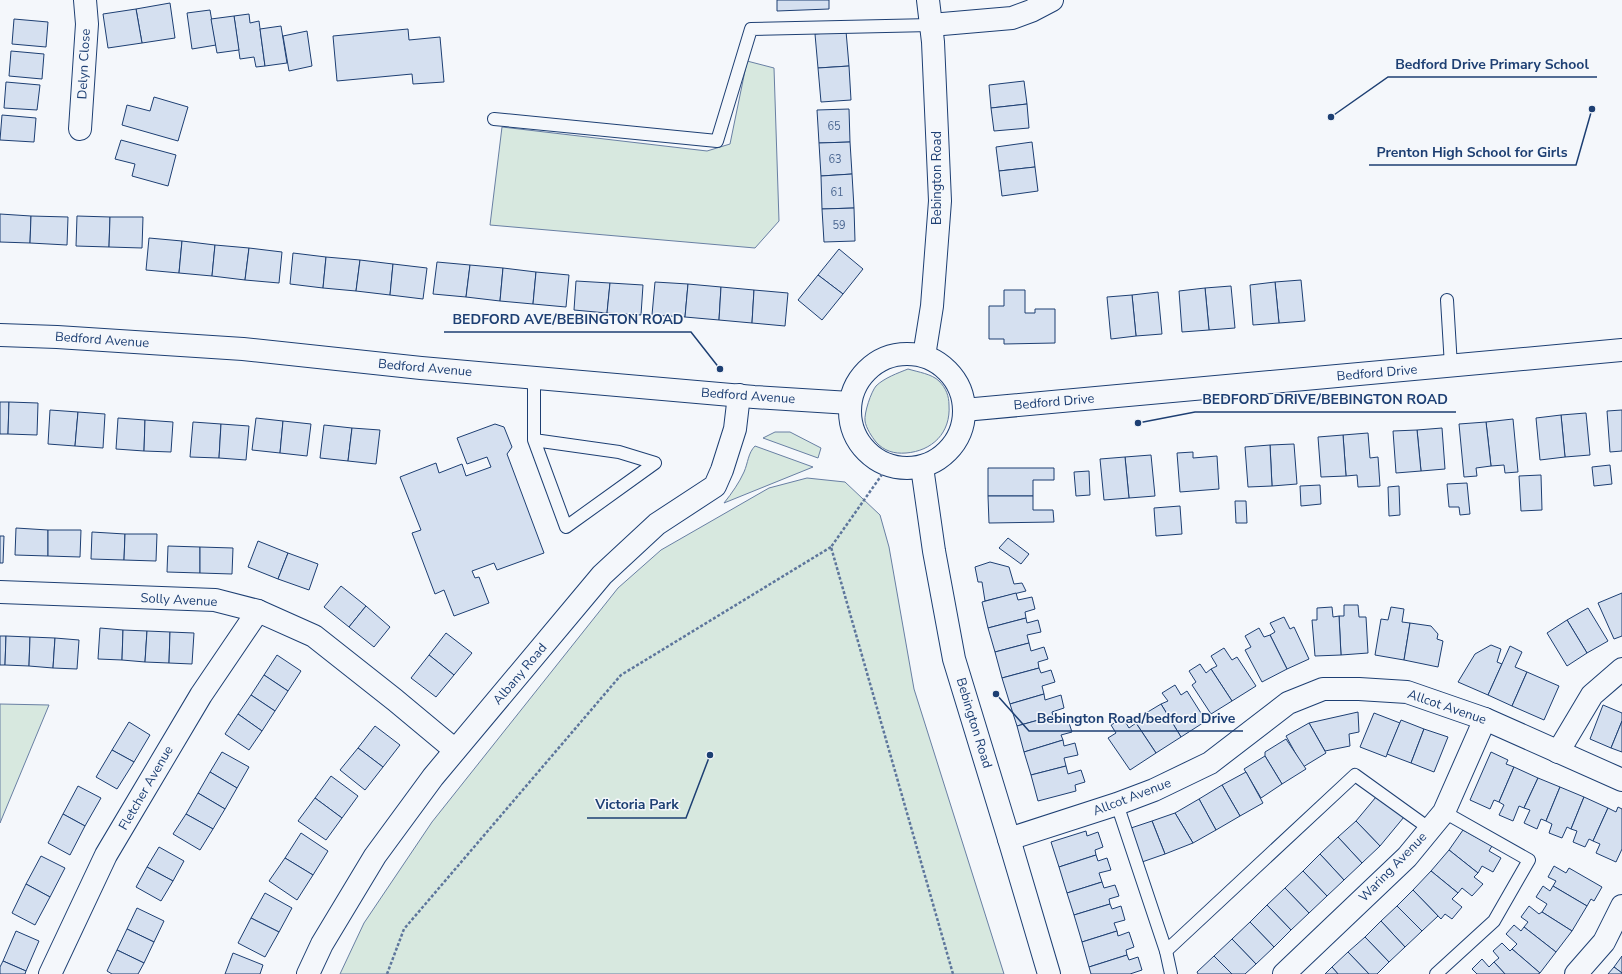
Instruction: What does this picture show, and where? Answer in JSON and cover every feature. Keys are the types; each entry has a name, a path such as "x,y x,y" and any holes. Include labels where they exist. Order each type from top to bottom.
{"street":[{"name":"Delyn Close","path":"80,129 86,32 85,0"},
{"name":"Bebington Road","path":"924,356 932,306 940,201 933,42 928,0"},
{"path":"931,25 1012,18 1031,11 1052,0"},
{"name":"Bedford Avenue","path":"0,334 242,349 420,368 850,403"},
{"name":"Bedford Drive","path":"964,410 1622,350"},
{"path":"898,354 924,356 942,365 956,379 964,398 965,418 959,437 951,450 935,462 922,467 902,469 888,466 870,456 853,434 849,414 850,403 859,378 879,361 898,354"},
{"name":"Albany Road","path":"308,974 322,944 375,856 433,777 602,575 658,524 715,486 722,470 735,429 739,395"},
{"name":"Bebington Road","path":"922,467 934,551 954,659 1049,974"},
{"name":"Solly Avenue","path":"0,592 215,600 258,611 314,636 456,750"},
{"name":"Fletcher Avenue","path":"50,974 106,855 201,695 258,611"},
{"path":"1558,752 1592,695 1622,669"},
{"name":"Allcot Avenue","path":"1009,838 1117,804 1154,790 1210,763 1288,703 1323,689 1359,689 1407,692 1485,719 1622,780"},
{"name":"Waring Avenue","path":"1284,974 1407,857 1444,812 1485,719"},
{"path":"1576,974 1604,942 1622,906"}],"lane":[{"path":"494,119 717,141 751,29 931,25"},
{"path":"1447,300 1451,366"},
{"path":"534,378 534,440 566,528 655,463 619,452 534,440"},
{"path":"1166,951 1355,775 1430,829"},
{"path":"1117,804 1166,951 1171,974"},
{"path":"1436,974 1494,921 1529,860 1444,812"}],"path":[{"path":"387,974 404,929 621,675 831,547 888,466"},
{"path":"831,547 953,974"}],"shaded area":[{"path":"747,61 774,68 779,221 755,248 490,225 502,127 707,151 730,144"},
{"path":"908,369 933,377 941,384 947,392 949,415 943,432 932,444 915,452 897,453 886,450 876,442 868,429 865,417 868,403 876,386 887,378"},
{"path":"775,432 790,432 821,448 818,458 763,438"},
{"path":"755,446 813,467 724,503 740,480 748,458"},
{"path":"807,478 845,482 880,515 889,547 914,689 1004,974 340,974 364,923 432,822 618,588 661,550 769,488"},
{"path":"0,704 49,705 0,823"}],"building":[{"path":"777,0 829,0 829,9 777,11"},
{"path":"170,3 175,38 142,43 136,9"},
{"path":"136,9 142,43 108,48 103,14"},
{"path":"210,10 216,45 192,49 187,13"},
{"path":"249,14 250,23 259,21 265,66 256,67 254,57 240,59 234,16"},
{"path":"234,16 239,50 217,53 211,19"},
{"path":"14,19 48,22 46,47 12,44"},
{"path":"281,26 287,63 265,66 260,29"},
{"path":"408,29 409,40 440,37 444,82 413,84 412,74 337,81 333,36"},
{"path":"307,31 312,66 289,71 283,36"},
{"path":"846,31 849,66 818,68 815,34"},
{"path":"11,51 44,54 42,79 9,76"},
{"path":"849,66 851,100 821,102 818,68"},
{"path":"1024,81 1027,104 991,108 989,85"},
{"path":"6,82 40,85 37,110 4,108"},
{"path":"154,97 188,107 178,141 122,125 127,105 150,111"},
{"path":"1027,104 1029,128 994,131 991,108"},
{"path":"849,109 850,142 819,143 817,110"},
{"path":"2,115 36,118 34,142 0,140"},
{"path":"121,140 176,155 168,186 132,176 135,164 115,159"},
{"path":"850,142 852,174 821,176 819,143"},
{"path":"1032,142 1035,167 999,171 996,147"},
{"path":"1035,167 1038,191 1002,196 999,171"},
{"path":"852,174 854,208 822,209 821,176"},
{"path":"854,208 855,241 824,242 822,209"},
{"path":"0,214 31,216 30,243 0,242"},
{"path":"31,216 68,217 67,245 30,243"},
{"path":"77,216 110,217 109,247 76,246"},
{"path":"110,217 143,217 142,248 109,247"},
{"path":"149,238 182,241 179,273 146,270"},
{"path":"182,241 215,245 212,276 179,273"},
{"path":"215,245 249,248 245,280 212,276"},
{"path":"249,248 282,252 279,283 245,280"},
{"path":"839,249 863,269 843,294 818,275"},
{"path":"293,253 326,257 323,288 290,284"},
{"path":"326,257 360,260 356,291 323,288"},
{"path":"360,260 393,264 390,295 356,291"},
{"path":"437,262 470,265 466,297 433,294"},
{"path":"393,264 427,268 423,299 390,295"},
{"path":"470,265 503,268 500,301 466,297"},
{"path":"503,268 536,272 533,304 500,301"},
{"path":"536,272 569,275 566,307 533,304"},
{"path":"818,275 843,294 822,320 798,300"},
{"path":"1301,280 1305,321 1279,323 1275,282"},
{"path":"576,281 610,283 607,313 574,310"},
{"path":"655,282 688,284 685,317 652,315"},
{"path":"1275,282 1279,323 1253,325 1250,285"},
{"path":"610,283 643,285 641,315 607,313"},
{"path":"688,284 721,287 719,320 685,317"},
{"path":"1231,286 1235,328 1209,330 1205,288"},
{"path":"721,287 754,290 752,323 719,320"},
{"path":"1205,288 1209,330 1182,332 1179,291"},
{"path":"754,290 788,293 785,326 752,323"},
{"path":"1004,290 1025,290 1025,313 1035,313 1035,309 1055,309 1055,343 1004,344 1004,339 989,339 989,306 1004,306"},
{"path":"1158,292 1162,334 1136,336 1132,295"},
{"path":"1132,295 1136,336 1111,339 1107,297"},
{"path":"0,402 9,402 8,434 0,434"},
{"path":"9,402 38,403 37,435 8,434"},
{"path":"50,410 78,412 75,446 48,444"},
{"path":"1622,410 1622,451 1610,452 1607,411"},
{"path":"78,412 105,414 103,448 75,446"},
{"path":"1586,413 1590,455 1565,457 1561,415"},
{"path":"1561,415 1565,457 1540,460 1536,418"},
{"path":"118,418 145,420 144,451 116,449"},
{"path":"256,418 283,421 280,453 252,450"},
{"path":"1513,419 1518,472 1505,473 1504,465 1491,466 1486,422"},
{"path":"145,420 173,422 171,452 144,451"},
{"path":"283,421 311,424 307,456 280,453"},
{"path":"193,422 221,424 219,458 190,457"},
{"path":"1486,422 1491,466 1476,468 1477,476 1464,477 1459,424"},
{"path":"221,424 249,426 246,460 219,458"},
{"path":"495,424 504,427 512,447 507,454 544,553 497,570 494,563 472,571 475,578 479,577 489,603 454,616 444,590 435,594 412,533 421,530 400,477 436,463 439,473 462,464 466,476 491,467 487,457 467,464 457,438"},
{"path":"324,425 352,428 348,461 320,458"},
{"path":"352,428 380,430 376,464 348,461"},
{"path":"1442,428 1445,469 1421,471 1417,430"},
{"path":"1417,430 1421,471 1396,473 1393,431"},
{"path":"1368,433 1370,458 1378,457 1380,486 1358,487 1357,475 1346,476 1343,435"},
{"path":"1343,435 1346,476 1321,477 1318,437"},
{"path":"1294,444 1297,484 1272,486 1270,445"},
{"path":"1270,445 1272,486 1248,487 1245,447"},
{"path":"1193,452 1193,458 1217,456 1219,489 1180,492 1177,453"},
{"path":"1151,455 1155,496 1129,498 1125,457"},
{"path":"1125,457 1129,498 1104,500 1100,459"},
{"path":"1610,465 1612,484 1594,486 1592,467"},
{"path":"988,468 1054,468 1054,480 1033,480 1033,496 988,496"},
{"path":"1089,471 1090,495 1076,496 1074,472"},
{"path":"1541,475 1542,510 1521,511 1519,476"},
{"path":"1467,483 1470,514 1460,515 1459,507 1449,507 1447,484"},
{"path":"1320,485 1321,504 1301,506 1300,486"},
{"path":"1399,486 1400,515 1389,516 1388,487"},
{"path":"988,496 1033,496 1033,510 1053,510 1054,522 989,523"},
{"path":"1235,501 1246,501 1247,523 1236,523"},
{"path":"1180,506 1182,534 1156,536 1154,508"},
{"path":"16,528 48,530 48,556 15,555"},
{"path":"48,530 81,530 80,557 48,556"},
{"path":"92,532 125,534 124,560 91,559"},
{"path":"125,534 157,534 156,561 124,560"},
{"path":"0,536 4,536 3,563 0,563"},
{"path":"1008,538 1029,554 1021,564 999,548"},
{"path":"258,541 288,553 278,579 248,567"},
{"path":"168,546 200,547 200,573 167,572"},
{"path":"200,547 233,548 232,574 200,573"},
{"path":"288,553 318,564 309,590 278,579"},
{"path":"990,562 1009,567 1014,584 1022,583 1026,591 985,601 982,582 978,582 975,567"},
{"path":"341,586 366,606 349,627 324,607"},
{"path":"1016,593 1018,600 1032,597 1035,609 1025,612 1026,618 988,628 982,602"},
{"path":"1622,593 1622,636 1614,639 1598,603"},
{"path":"1344,605 1358,605 1359,617 1366,617 1368,653 1341,655 1339,616 1344,616"},
{"path":"366,606 390,627 374,647 349,627"},
{"path":"1332,607 1333,617 1339,616 1341,655 1315,656 1312,620 1317,620 1317,608"},
{"path":"1391,607 1404,609 1402,622 1410,623 1404,660 1375,655 1381,619 1388,620"},
{"path":"1588,608 1608,641 1587,653 1567,620"},
{"path":"1284,617 1290,629 1294,627 1309,659 1287,669 1270,635 1275,632 1270,623"},
{"path":"1026,618 1027,623 1038,620 1041,632 1027,635 1029,643 995,652 988,628"},
{"path":"1567,620 1587,653 1567,666 1547,633"},
{"path":"1410,623 1431,626 1438,634 1437,639 1443,641 1438,667 1404,660"},
{"path":"100,628 123,630 122,660 98,659"},
{"path":"1259,628 1264,637 1270,635 1287,669 1262,682 1245,650 1251,647 1245,636"},
{"path":"123,630 147,631 145,662 122,660"},
{"path":"147,631 170,632 169,663 145,662"},
{"path":"170,632 194,633 192,664 169,663"},
{"path":"446,633 472,653 454,675 429,655"},
{"path":"0,636 6,636 5,665 0,665"},
{"path":"6,636 30,637 29,666 5,665"},
{"path":"30,637 55,638 53,668 29,666"},
{"path":"55,638 79,640 77,669 53,668"},
{"path":"1029,643 1031,651 1044,647 1048,659 1038,662 1039,668 1002,678 995,652"},
{"path":"1491,645 1501,649 1497,662 1502,664 1488,695 1458,682 1475,654"},
{"path":"1510,646 1522,652 1515,667 1527,672 1512,706 1488,695"},
{"path":"1224,648 1232,660 1237,657 1256,686 1232,701 1211,669 1217,666 1211,656"},
{"path":"277,655 301,671 288,691 264,675"},
{"path":"429,655 454,675 436,697 411,678"},
{"path":"1200,664 1206,673 1211,669 1232,701 1211,714 1192,685 1196,682 1189,671"},
{"path":"1039,668 1041,673 1051,670 1055,682 1042,686 1044,694 1010,704 1002,678"},
{"path":"1527,672 1559,686 1544,720 1512,706"},
{"path":"264,675 288,691 275,711 251,695"},
{"path":"1175,685 1181,695 1187,691 1206,721 1181,737 1161,704 1168,701 1162,693"},
{"path":"1044,694 1045,700 1061,695 1064,708 1052,712 1053,716 1017,726 1010,704"},
{"path":"251,695 275,711 262,731 238,714"},
{"path":"1161,704 1181,737 1156,753 1136,723 1147,716 1146,713"},
{"path":"1603,705 1622,713 1622,721 1611,748 1590,739"},
{"path":"1358,712 1359,732 1349,734 1350,746 1325,751 1309,723"},
{"path":"1374,713 1400,723 1386,757 1360,747"},
{"path":"238,714 262,731 249,750 225,734"},
{"path":"1053,716 1055,723 1068,720 1072,732 1061,735 1063,740 1024,752 1017,726"},
{"path":"1123,718 1129,728 1136,723 1156,753 1130,770 1108,738 1116,733 1111,725"},
{"path":"1401,720 1424,729 1411,763 1387,754"},
{"path":"1622,721 1622,752 1611,748"},
{"path":"129,722 150,735 134,762 112,750"},
{"path":"1309,723 1326,753 1303,767 1286,736"},
{"path":"375,726 400,745 383,767 358,748"},
{"path":"1424,729 1448,737 1434,772 1411,763"},
{"path":"1286,739 1306,769 1282,784 1265,756 1265,752"},
{"path":"1063,740 1064,746 1075,743 1078,755 1064,758 1066,766 1031,775 1024,752"},
{"path":"358,748 383,767 365,790 340,770"},
{"path":"112,750 134,762 117,789 96,777"},
{"path":"222,752 249,767 237,788 210,772"},
{"path":"1491,752 1508,760 1506,764 1514,767 1499,802 1494,800 1490,809 1470,800"},
{"path":"1265,756 1282,784 1261,798 1244,769"},
{"path":"1066,766 1068,774 1081,770 1085,782 1075,785 1076,791 1038,801 1031,775"},
{"path":"1514,767 1538,778 1524,808 1519,806 1513,821 1499,815 1504,805 1499,802"},
{"path":"210,772 237,788 225,809 198,793"},
{"path":"1246,772 1263,803 1240,816 1222,785"},
{"path":"331,776 358,796 342,818 315,798"},
{"path":"1538,778 1560,787 1546,821 1541,819 1537,829 1524,823 1530,810 1524,808"},
{"path":"1222,785 1240,816 1216,830 1199,799"},
{"path":"78,786 101,798 85,826 63,814"},
{"path":"1560,787 1584,797 1571,829 1567,827 1562,838 1549,833 1552,824 1546,821"},
{"path":"198,793 225,809 213,829 186,814"},
{"path":"1376,797 1404,817 1380,846 1356,821"},
{"path":"1584,797 1608,808 1593,841 1589,839 1585,847 1573,842 1577,831 1571,829"},
{"path":"315,798 342,818 326,840 298,821"},
{"path":"1199,799 1216,830 1193,843 1175,813"},
{"path":"1618,807 1622,809 1622,849 1616,862 1596,853 1600,844 1593,841 1608,808 1616,812"},
{"path":"1175,813 1193,843 1165,854 1152,821"},
{"path":"63,814 85,826 70,855 48,843"},
{"path":"186,814 213,829 200,850 173,834"},
{"path":"1152,821 1165,854 1142,862 1131,828"},
{"path":"1356,821 1380,846 1362,863 1338,837"},
{"path":"1463,830 1492,846 1489,851 1501,858 1493,872 1482,866 1478,873 1449,850"},
{"path":"1086,831 1087,836 1098,832 1103,847 1095,850 1096,855 1059,867 1051,842"},
{"path":"301,833 328,851 313,875 285,858"},
{"path":"1338,837 1362,863 1344,880 1320,854"},
{"path":"159,847 184,861 173,881 147,867"},
{"path":"1449,850 1478,873 1474,877 1483,884 1472,896 1462,888 1458,893 1431,871"},
{"path":"1320,854 1344,880 1327,896 1303,871"},
{"path":"1096,855 1098,861 1107,858 1111,870 1099,873 1102,882 1067,893 1059,867"},
{"path":"41,856 65,868 50,897 26,884"},
{"path":"285,858 313,875 297,900 269,881"},
{"path":"1554,866 1566,873 1569,868 1602,887 1594,901 1591,899 1587,906 1553,886 1556,881 1548,877"},
{"path":"147,867 173,881 161,901 136,887"},
{"path":"1303,871 1327,896 1309,913 1285,888"},
{"path":"1431,871 1458,893 1452,899 1462,907 1452,919 1445,914 1441,919 1413,890"},
{"path":"1102,882 1104,888 1115,885 1119,896 1109,899 1110,904 1074,915 1067,893"},
{"path":"26,884 50,897 35,925 12,913"},
{"path":"1543,886 1550,891 1553,886 1587,906 1572,931 1542,912 1547,904 1536,897"},
{"path":"1285,888 1309,913 1291,930 1267,905"},
{"path":"1413,890 1438,916 1422,931 1397,906"},
{"path":"265,893 292,908 279,932 251,918"},
{"path":"1110,904 1112,909 1121,906 1125,920 1114,923 1117,931 1082,942 1074,915"},
{"path":"1267,905 1291,930 1274,947 1250,922"},
{"path":"1397,906 1422,931 1405,947 1381,921"},
{"path":"1529,906 1539,914 1542,912 1572,931 1556,952 1524,927 1528,922 1521,917"},
{"path":"137,908 164,921 154,942 127,929"},
{"path":"251,918 279,932 265,957 238,943"},
{"path":"1381,921 1405,947 1389,962 1365,937"},
{"path":"1250,922 1274,947 1256,964 1232,939"},
{"path":"1514,925 1521,931 1524,927 1556,952 1540,973 1512,949 1517,944 1506,934"},
{"path":"127,929 154,942 144,963 117,950"},
{"path":"16,931 39,941 26,971 3,961"},
{"path":"1117,931 1118,936 1129,932 1134,947 1126,950 1127,955 1089,967 1082,942"},
{"path":"1365,937 1389,962 1377,974 1369,974 1348,952"},
{"path":"1232,939 1256,964 1245,974 1232,974 1214,956"},
{"path":"1502,943 1510,951 1512,949 1540,973 1505,974 1494,962 1499,958 1493,951"},
{"path":"117,950 144,963 138,974 112,974 107,971"},
{"path":"1348,952 1369,974 1338,974 1332,967"},
{"path":"233,953 263,965 260,974 225,974"},
{"path":"1127,955 1129,960 1138,957 1142,970 1130,974 1091,974 1089,967"},
{"path":"1214,956 1232,974 1198,974 1197,972"},
{"path":"1622,956 1622,973 1614,967"},
{"path":"1482,959 1489,967 1494,962 1505,974 1477,974 1472,969"},
{"path":"3,961 26,971 25,974 0,974 0,967"},
{"path":"1332,967 1338,974 1325,974"},
{"path":"1614,967 1622,973 1622,974 1608,974"}],"place":[{"name":"Prenton High School for Girls","path":"1592,109"},
{"name":"Bedford Drive Primary School","path":"1331,117"},
{"name":"BEDFORD AVE/BEBINGTON ROAD","path":"720,369"},
{"name":"BEDFORD DRIVE/BEBINGTON ROAD","path":"1138,423"},
{"name":"Bebington Road/bedford Drive","path":"996,694"},
{"name":"Victoria Park","path":"710,755"}]}
